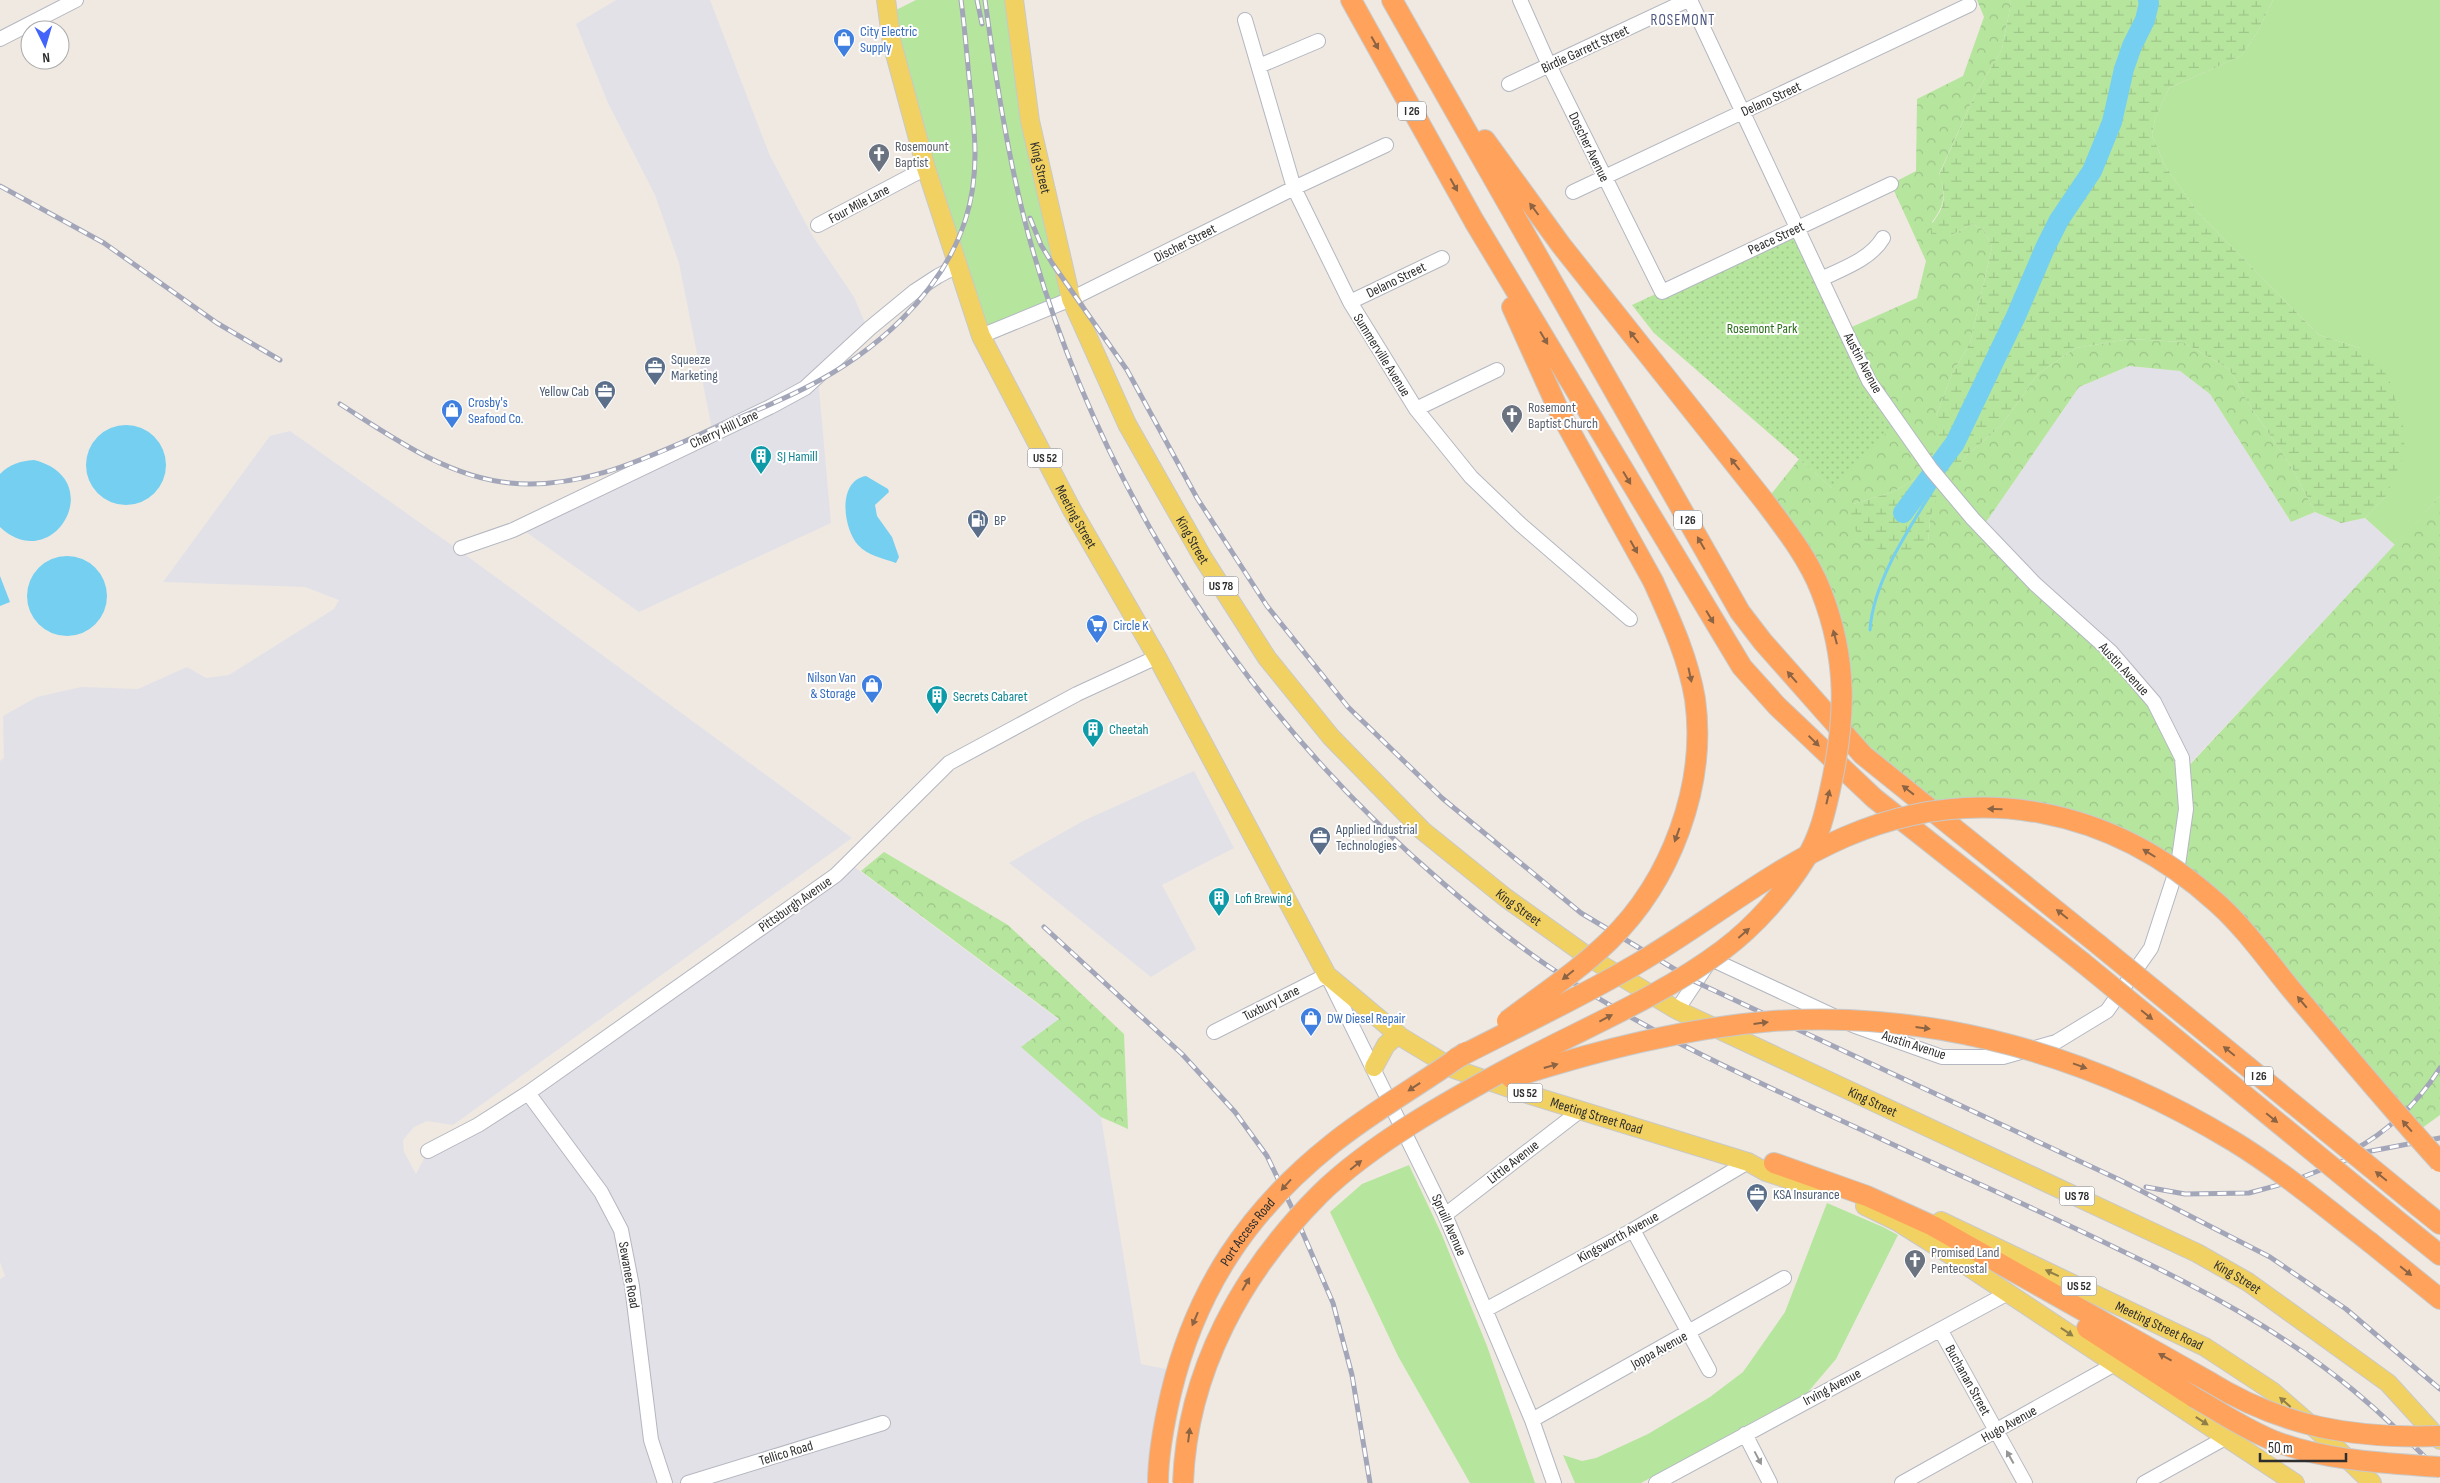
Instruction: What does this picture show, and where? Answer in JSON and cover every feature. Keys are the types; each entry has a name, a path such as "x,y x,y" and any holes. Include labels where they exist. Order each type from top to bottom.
{"highway":[{"name":"I 26","path":"1351,0 1474,221 1742,666 1777,706 1874,798 2082,962 2440,1255"},
{"name":"I 26","path":"1397,8 1740,612 1809,696 1863,755 2440,1224"},
{"path":"1183,1483 1190,1423 1200,1383 1228,1315 1251,1276 1322,1193 1368,1155 1455,1099 1512,1066 1682,978 1721,951 1757,920 1807,857 1818,833 1833,776 1843,710 1838,649 1819,588 1796,543 1530,203 1397,8"},
{"path":"1455,1060 1560,982 1609,940 1647,895 1674,844 1690,792 1696,756 1695,709 1688,667 1674,627 1652,582 1558,410 1474,221"},
{"path":"1455,1060 1636,965 1770,877 1843,838 1876,825 1916,814 1988,809 2032,811 2080,822 2131,842 2179,872 2206,893 2234,920 2368,1080 2440,1162"},
{"path":"1455,1099 1509,1078 1605,1050 1731,1026 1772,1021 1850,1020 1950,1031 2019,1046 2077,1064 2184,1113 2263,1161 2371,1243 2440,1299"},
{"name":"Port Access Road","path":"1158,1483 1167,1411 1190,1330 1203,1299 1220,1268 1239,1240 1289,1182 1322,1152 1455,1060"},
{"path":"1774,1163 1867,1196 1933,1226 2241,1401 2274,1416 2302,1424 2370,1436 2440,1438"},
{"path":"1832,1193 1897,1217 1942,1240 2029,1290 2195,1398 2257,1433 2299,1449 2355,1459 2440,1467"}],"main road":[{"name":"Meeting Street","path":"886,0 892,43 926,168 981,336 1072,510 1156,657 1327,975"},
{"name":"King Street","path":"1014,0 1030,121 1071,299 1127,424 1203,558 1267,658 1331,737 1423,831 1506,898 1590,958 1677,1010 2206,1257 2248,1282 2388,1383 2440,1438"},
{"name":"Meeting Street Road","path":"1327,975 1398,1035 1454,1069 1748,1162 1766,1172 1832,1193 1868,1207 1903,1224 2295,1483"},
{"path":"1374,1067 1386,1045 1398,1035"},
{"name":"Meeting Street Road","path":"1748,1162 1774,1163 1856,1186 1916,1210 2205,1346 2272,1391 2328,1439 2372,1483"}],"street":[{"path":"0,39 76,0"},
{"name":"Doscher Avenue","path":"1520,0 1549,65 1662,292"},
{"name":"Birdie Garrett Street","path":"1509,84 1689,0"},
{"name":"Austin Avenue","path":"1677,1010 1710,959 1855,1026 1942,1057 2003,1057 2056,1042 2107,1011 2151,948 2178,866 2186,808 2182,758 2154,702 2111,652 2035,584 1973,520 1932,469 1870,381 1796,228 1744,112 1689,0"},
{"name":"Delano Street","path":"1573,192 1969,5"},
{"name":"Summerville Avenue","path":"1245,20 1294,188 1350,302 1416,409 1471,477 1520,524 1630,619"},
{"path":"1259,66 1318,41"},
{"name":"Discher Street","path":"981,336 1071,299 1294,188 1386,145"},
{"name":"Four Mile Lane","path":"818,225 926,168"},
{"name":"Peace Street","path":"1662,292 1891,184"},
{"path":"1821,279 1861,260 1879,246 1883,238"},
{"name":"Delano Street","path":"1350,302 1442,258"},
{"name":"Cherry Hill Lane","path":"461,548 513,530 770,407 805,388 870,328 915,291 959,265"},
{"path":"1416,409 1497,370"},
{"name":"Pittsburgh Avenue","path":"428,1151 478,1124 528,1093 836,875 950,763 1077,694 1156,657"},
{"name":"Tuxbury Lane","path":"1214,1032 1327,975"},
{"name":"Spruill Avenue","path":"1327,975 1374,1067 1445,1215 1532,1420 1554,1483"},
{"name":"Sewanee Road","path":"528,1093 601,1192 621,1230 632,1286 652,1440 665,1483"},
{"name":"Little Avenue","path":"1445,1215 1581,1110"},
{"name":"Kingsworth Avenue","path":"1486,1309 1633,1230 1748,1162"},
{"path":"1633,1230 1709,1370"},
{"name":"Joppa Avenue","path":"1532,1420 1784,1278"},
{"name":"Irving Avenue","path":"1656,1483 2008,1293"},
{"name":"Buchanan Street","path":"1941,1330 2024,1483"},
{"name":"Hugo Avenue","path":"1902,1483 2115,1364"},
{"name":"Tellico Road","path":"688,1483 883,1423"},
{"path":"1745,1434 1770,1483"},
{"path":"2144,1483 2227,1438"}],"shaded area":[{"path":"616,0 710,0 770,156 812,235 854,297 868,330 818,378 831,523 639,612 519,527 713,434 679,263 655,195 608,103 576,24"},
{"path":"2129,366 2180,371 2210,394 2291,522 2315,512 2341,523 2365,518 2395,545 2183,771 1982,528 2079,387"},
{"path":"290,431 467,556 852,838 453,1125 427,1121 414,1127 403,1140 404,1152 416,1174 428,1151 478,1125 849,863 1059,1020 1021,1047 1101,1117 1141,1364 1176,1371 1158,1483 0,1483 0,1279 5,1276 0,1262 0,761 4,758 3,716 37,697 81,687 138,689 187,667 206,678 229,675 334,609 339,600 305,587 163,582 270,436"},
{"path":"1194,771 1234,848 1162,885 1196,949 1151,977 1009,863 1083,821"}],"green space":[{"path":"916,0 1014,0 1071,299 981,336 888,14"},
{"path":"1977,0 2009,0 2011,3 2002,49 1973,99 1939,174 1943,188 1943,200 1940,210 1932,222 1950,236 1972,224 1984,230 1992,247 1970,343 1952,374 1936,416 1936,450 1917,478 1893,492 1853,504 1928,543 1930,518 1936,497 1967,455 2001,426 2038,374 2076,348 2129,339 2183,342 2229,369 2252,409 2289,463 2315,512 2291,522 2210,394 2180,371 2129,366 2079,387 1982,528 2154,702 2184,771 2440,496 2440,1115 2414,1134 2234,920 2106,831 1948,810 1840,730 1830,618 1765,502 1799,459 1832,488 1845,330 1917,298 1926,261 1891,184 1916,171 1917,99 1963,76 1984,17"},
{"path":"2009,0 2273,0 2257,33 2241,56 2169,88 2155,119 2152,135 2165,166 2199,214 2319,335 2360,348 2388,376 2403,424 2405,453 2386,496 2365,518 2341,523 2315,512 2289,463 2252,409 2229,369 2183,342 2129,339 2076,348 2038,374 2001,426 1967,455 1937,497 1930,518 1928,543 1911,555 1889,552 1873,547 1860,536 1847,518 1853,504 1893,492 1917,478 1936,450 1936,416 1952,374 1970,343 1992,247 1984,230 1972,224 1950,236 1931,234 1931,229 1941,209 1944,196 1939,175 1973,99 2002,49 2011,3"},
{"path":"2273,0 2440,0 2440,496 2395,545 2365,518 2386,496 2360,348 2319,335 2199,214 2165,166 2152,135 2155,119 2169,88 2241,56 2257,33"},
{"name":"Rosemont Park","path":"1797,228 1869,381 1898,421 1832,488 1654,333 1632,305"},
{"path":"884,852 1008,925 1124,1034 1128,1129 1101,1117 1021,1047 1059,1019 861,871"},
{"path":"1409,1165 1442,1235 1487,1346 1535,1483 1470,1483 1398,1356 1330,1212 1362,1184"},
{"path":"1827,1203 1898,1235 1836,1359 1808,1392 1641,1483 1575,1483 1563,1455 1582,1461 1596,1458 1648,1434 1710,1397 1743,1372 1785,1312"}],"water":[{"path":"118,425 134,425 155,436 166,457 166,473 155,494 134,505 118,505 104,499 92,487 86,473 86,457 92,443 104,431"},
{"path":"34,460 57,470 68,486 71,503 65,519 54,533 38,540 20,539 0,527 0,474 16,464"},
{"path":"866,476 888,489 889,492 875,505 877,516 892,537 899,557 896,563 862,549 849,528 846,517 847,496 850,487 857,480"},
{"path":"59,556 75,556 89,562 101,574 107,588 107,604 101,618 89,630 75,636 59,636 45,630 33,618 27,604 27,588 33,574 45,562"},
{"path":"0,576 10,602 0,606"}],"waterway":[{"path":"1903,513 1955,443 2016,316 2059,220 2092,171 2112,122 2124,69 2132,46 2145,20 2148,0"},
{"path":"1942,475 1997,372 2091,161"},
{"path":"1870,630 1878,592 1886,572 1895,553 1938,482"}],"railway":[{"path":"340,404 421,454 464,473 510,483 562,482 612,470 660,452 793,394 855,358 901,320 922,297 939,274 954,248 965,221 973,187 975,154 961,0"},
{"path":"977,0 982,24"},
{"path":"985,0 1003,119 1029,237 1059,330 1096,421 1139,508 1188,592 1244,671 1305,747 1372,818 1444,884 1499,930 1542,962 1595,996 1674,1041 1714,1061 2028,1206 2210,1295 2269,1330 2326,1369 2375,1409 2440,1473"},
{"path":"0,186 104,243 217,323 280,360"},
{"path":"1030,218 1041,245 1127,370 1197,498 1267,606 1348,707 1442,798 1581,913 1696,982 2120,1180 2270,1257 2346,1309 2440,1389"},
{"path":"1044,927 1182,1054 1235,1112 1267,1156 1292,1208 1333,1303 1352,1375 1370,1483"},
{"path":"2352,1151 2378,1135 2401,1116 2422,1093 2440,1068"},
{"path":"2146,1187 2185,1194 2249,1193 2290,1182 2366,1152 2440,1138"}],"place":[{"name":"City Electric Supply","path":"844,58"},
{"name":"Rosemount Baptist","path":"879,173"},
{"name":"Squeeze Marketing","path":"655,386"},
{"name":"Yellow Cab","path":"605,410"},
{"name":"Crosby's Seafood Co.","path":"452,429"},
{"name":"Rosemont Baptist Church","path":"1512,434"},
{"name":"SJ Hamill","path":"761,475"},
{"name":"BP","path":"978,539"},
{"name":"Circle K","path":"1097,644"},
{"name":"Nilson Van & Storage","path":"872,704"},
{"name":"Secrets Cabaret","path":"937,715"},
{"name":"Cheetah","path":"1093,748"},
{"name":"Applied Industrial Technologies","path":"1320,856"},
{"name":"Lofi Brewing","path":"1219,917"},
{"name":"DW Diesel Repair","path":"1311,1037"},
{"name":"KSA Insurance","path":"1757,1213"},
{"name":"Promised Land Pentecostal","path":"1915,1279"}],"district":[{"name":"ROSEMONT","path":"1683,20"}]}
